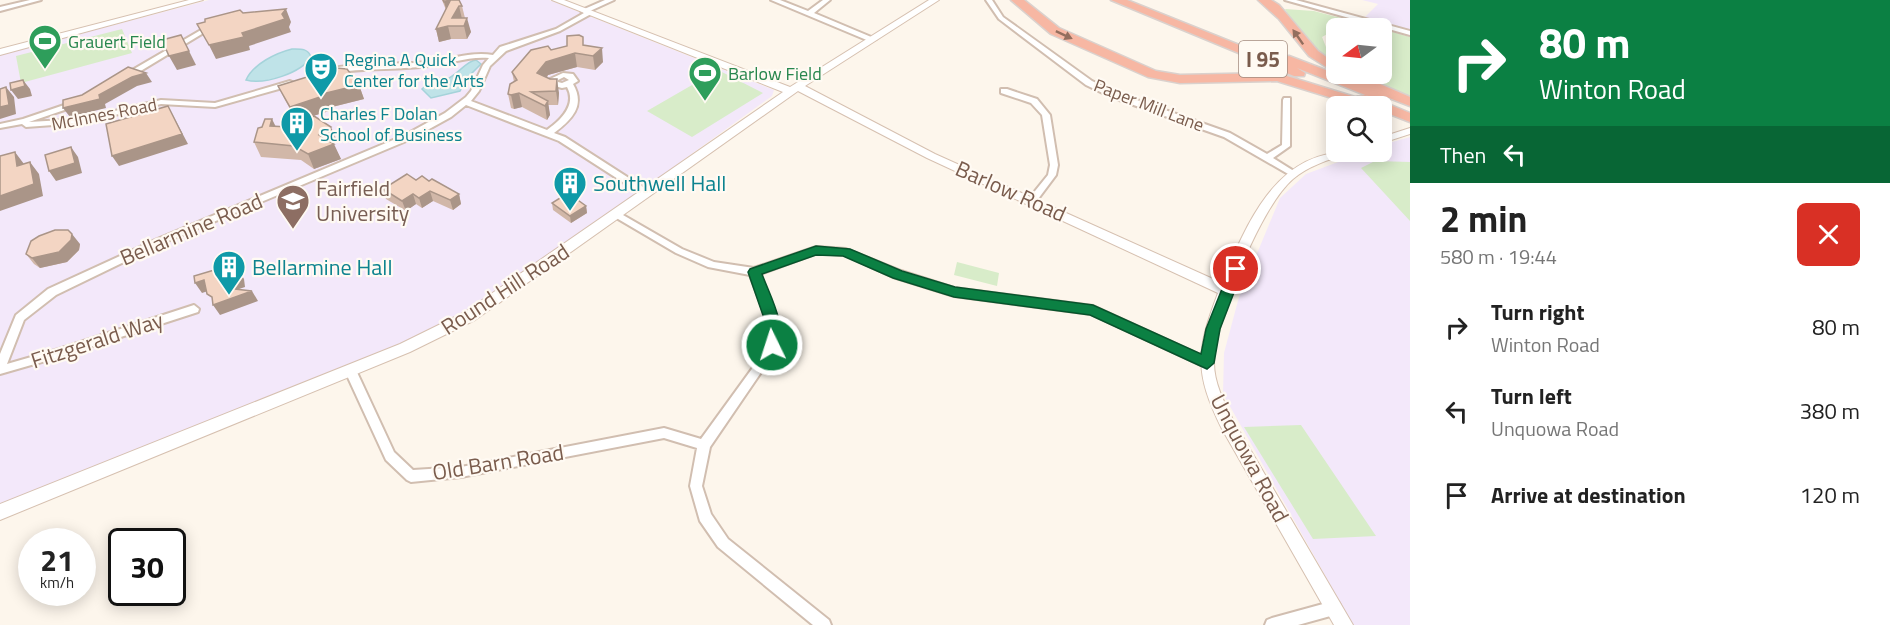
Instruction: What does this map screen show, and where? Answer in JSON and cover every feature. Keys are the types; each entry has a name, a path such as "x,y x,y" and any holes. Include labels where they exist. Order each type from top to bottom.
{"highway":[{"path":"1017,0 1055,31 1154,74 1180,79 1271,76 1340,96"},
{"name":"I 95","path":"1117,0 1410,120"},
{"name":"I 95","path":"1136,0 1410,108"},
{"path":"1264,0 1280,12 1308,50 1326,62"},
{"path":"1368,84 1410,102"},
{"path":"1392,114 1410,120"}],"street":[{"path":"0,9 38,0"},
{"path":"0,52 199,0"},
{"name":"Bellarmine Road","path":"0,368 20,318 52,292 158,242 407,137 448,115 465,102 475,91 487,65 508,46 558,30 611,0"},
{"path":"774,0 872,39"},
{"path":"810,14 827,0"},
{"name":"Round Hill Road","path":"0,512 351,371 470,316 793,89 934,0"},
{"name":"Paper Mill Lane","path":"989,0 1001,18 1089,83 1114,95 1227,135 1293,173"},
{"path":"1288,0 1410,33"},
{"name":"Barlow Road","path":"561,1 793,89 931,156 1227,291"},
{"path":"115,82 166,50 204,33 220,18"},
{"path":"322,74 361,66 428,64 474,56 494,57"},
{"name":"McInnes Road","path":"0,126 25,121 26,125 69,123 160,102 215,105 302,80"},
{"path":"548,133 561,125 572,110 574,97 570,85"},
{"path":"1004,91 1034,101 1046,115 1054,165 1052,175 1032,201"},
{"path":"25,121 86,98"},
{"path":"1268,157 1286,146 1287,100"},
{"path":"465,102 548,133 646,193"},
{"path":"1392,137 1410,131"},
{"name":"Unquowa Road","path":"1326,157 1293,173 1272,196 1255,224 1213,329 1207,363 1212,388 1227,424 1344,625"},
{"path":"616,214 697,260 732,270 754,272 816,250 846,252 897,274 954,292 1093,310 1207,363"},
{"path":"754,272 773,324 772,349 704,445 696,486 705,517 723,543 824,625"},
{"name":"Fitzgerald Way","path":"0,368 48,357 194,309"},
{"name":"Old Barn Road","path":"351,371 390,456 411,476 461,472 664,432 704,445"},
{"path":"1272,625 1334,608"}],"shaded area":[{"name":"Fairfield University","path":"209,0 549,0 774,90 772,96 463,315 417,339 0,505 0,55"},
{"path":"1362,0 1410,0 1410,37 1392,32 1392,18 1364,18 1378,4"},
{"path":"1410,137 1410,625 1353,625 1223,394 1224,353 1239,297 1280,198 1306,174 1338,162 1392,162 1392,142"}],"green space":[{"path":"1285,9 1314,11 1341,18 1326,18 1326,35 1322,37 1326,47 1326,56 1307,40"},
{"name":"Grauert Field","path":"122,29 132,53 21,83 16,56"},
{"path":"1392,32 1410,37 1410,99 1377,84 1392,84"},
{"name":"Barlow Field","path":"718,70 763,93 692,137 647,111"},
{"path":"1373,162 1410,162 1410,221 1361,168"},
{"path":"957,262 999,273 997,286 954,275"},
{"path":"1301,425 1376,536 1313,539 1244,427"}],"water":[{"path":"292,49 306,51 311,57 291,73 263,81 246,80 254,69 266,60"},
{"path":"476,60 481,64 467,78 460,91 431,98 422,89 433,79 441,78 443,81 448,79 468,63"}],"building":[{"path":"443,0 459,0 462,6 459,6 452,18 467,18 464,26 436,29 450,1 444,2"},
{"path":"286,9 282,14 285,19 242,33 244,37 209,45 197,24 205,22 205,19 240,10 243,13"},
{"path":"181,35 189,51 169,56 162,40"},
{"path":"567,36 583,37 583,45 602,48 593,56 575,53 546,62 537,73 550,79 557,79 556,91 531,92 548,101 545,106 519,93 508,94 510,84 517,80 512,72 531,50 548,46 551,50 567,46"},
{"path":"128,67 146,73 132,77 99,95 100,99 63,108 63,100 82,95"},
{"path":"336,68 347,69 359,85 322,94 323,96 290,107 278,86"},
{"path":"23,80 25,86 11,90 10,83"},
{"path":"6,87 9,105 0,107 0,89"},
{"path":"168,106 182,134 112,156 106,124"},
{"path":"314,116 331,127 319,135 334,144 308,154 294,146 254,142 258,128 262,127 265,119 272,119 270,126 308,128 301,122"},
{"path":"71,147 75,163 49,171 45,155"},
{"path":"15,152 17,166 30,162 34,184 0,196 0,156"},
{"path":"407,174 416,180 422,176 429,181 432,179 459,194 450,200 430,191 419,198 413,194 402,201 383,189"},
{"path":"568,193 586,206 570,216 552,203"},
{"path":"55,230 68,230 72,234 71,240 59,252 32,258 26,254 31,241"},
{"path":"221,268 222,274 238,269 239,277 233,279 235,289 252,291 213,305 212,297 207,294 204,280 195,283 194,276"}],"place":[{"name":"Grauert Field","path":"45,70"},
{"name":"Regina A Quick Center for the Arts","path":"321,98"},
{"name":"Barlow Field","path":"705,102"},
{"name":"Charles F Dolan School of Business","path":"297,152"},
{"name":"Southwell Hall","path":"570,212"},
{"name":"Fairfield University","path":"293,230"},
{"name":"Bellarmine Hall","path":"229,296"}],"route":[{"path":"772,345 773,324 754,272 798,255 816,250 833,250 846,252 897,274 954,292 1093,310 1207,363 1213,329 1236,269"}]}
